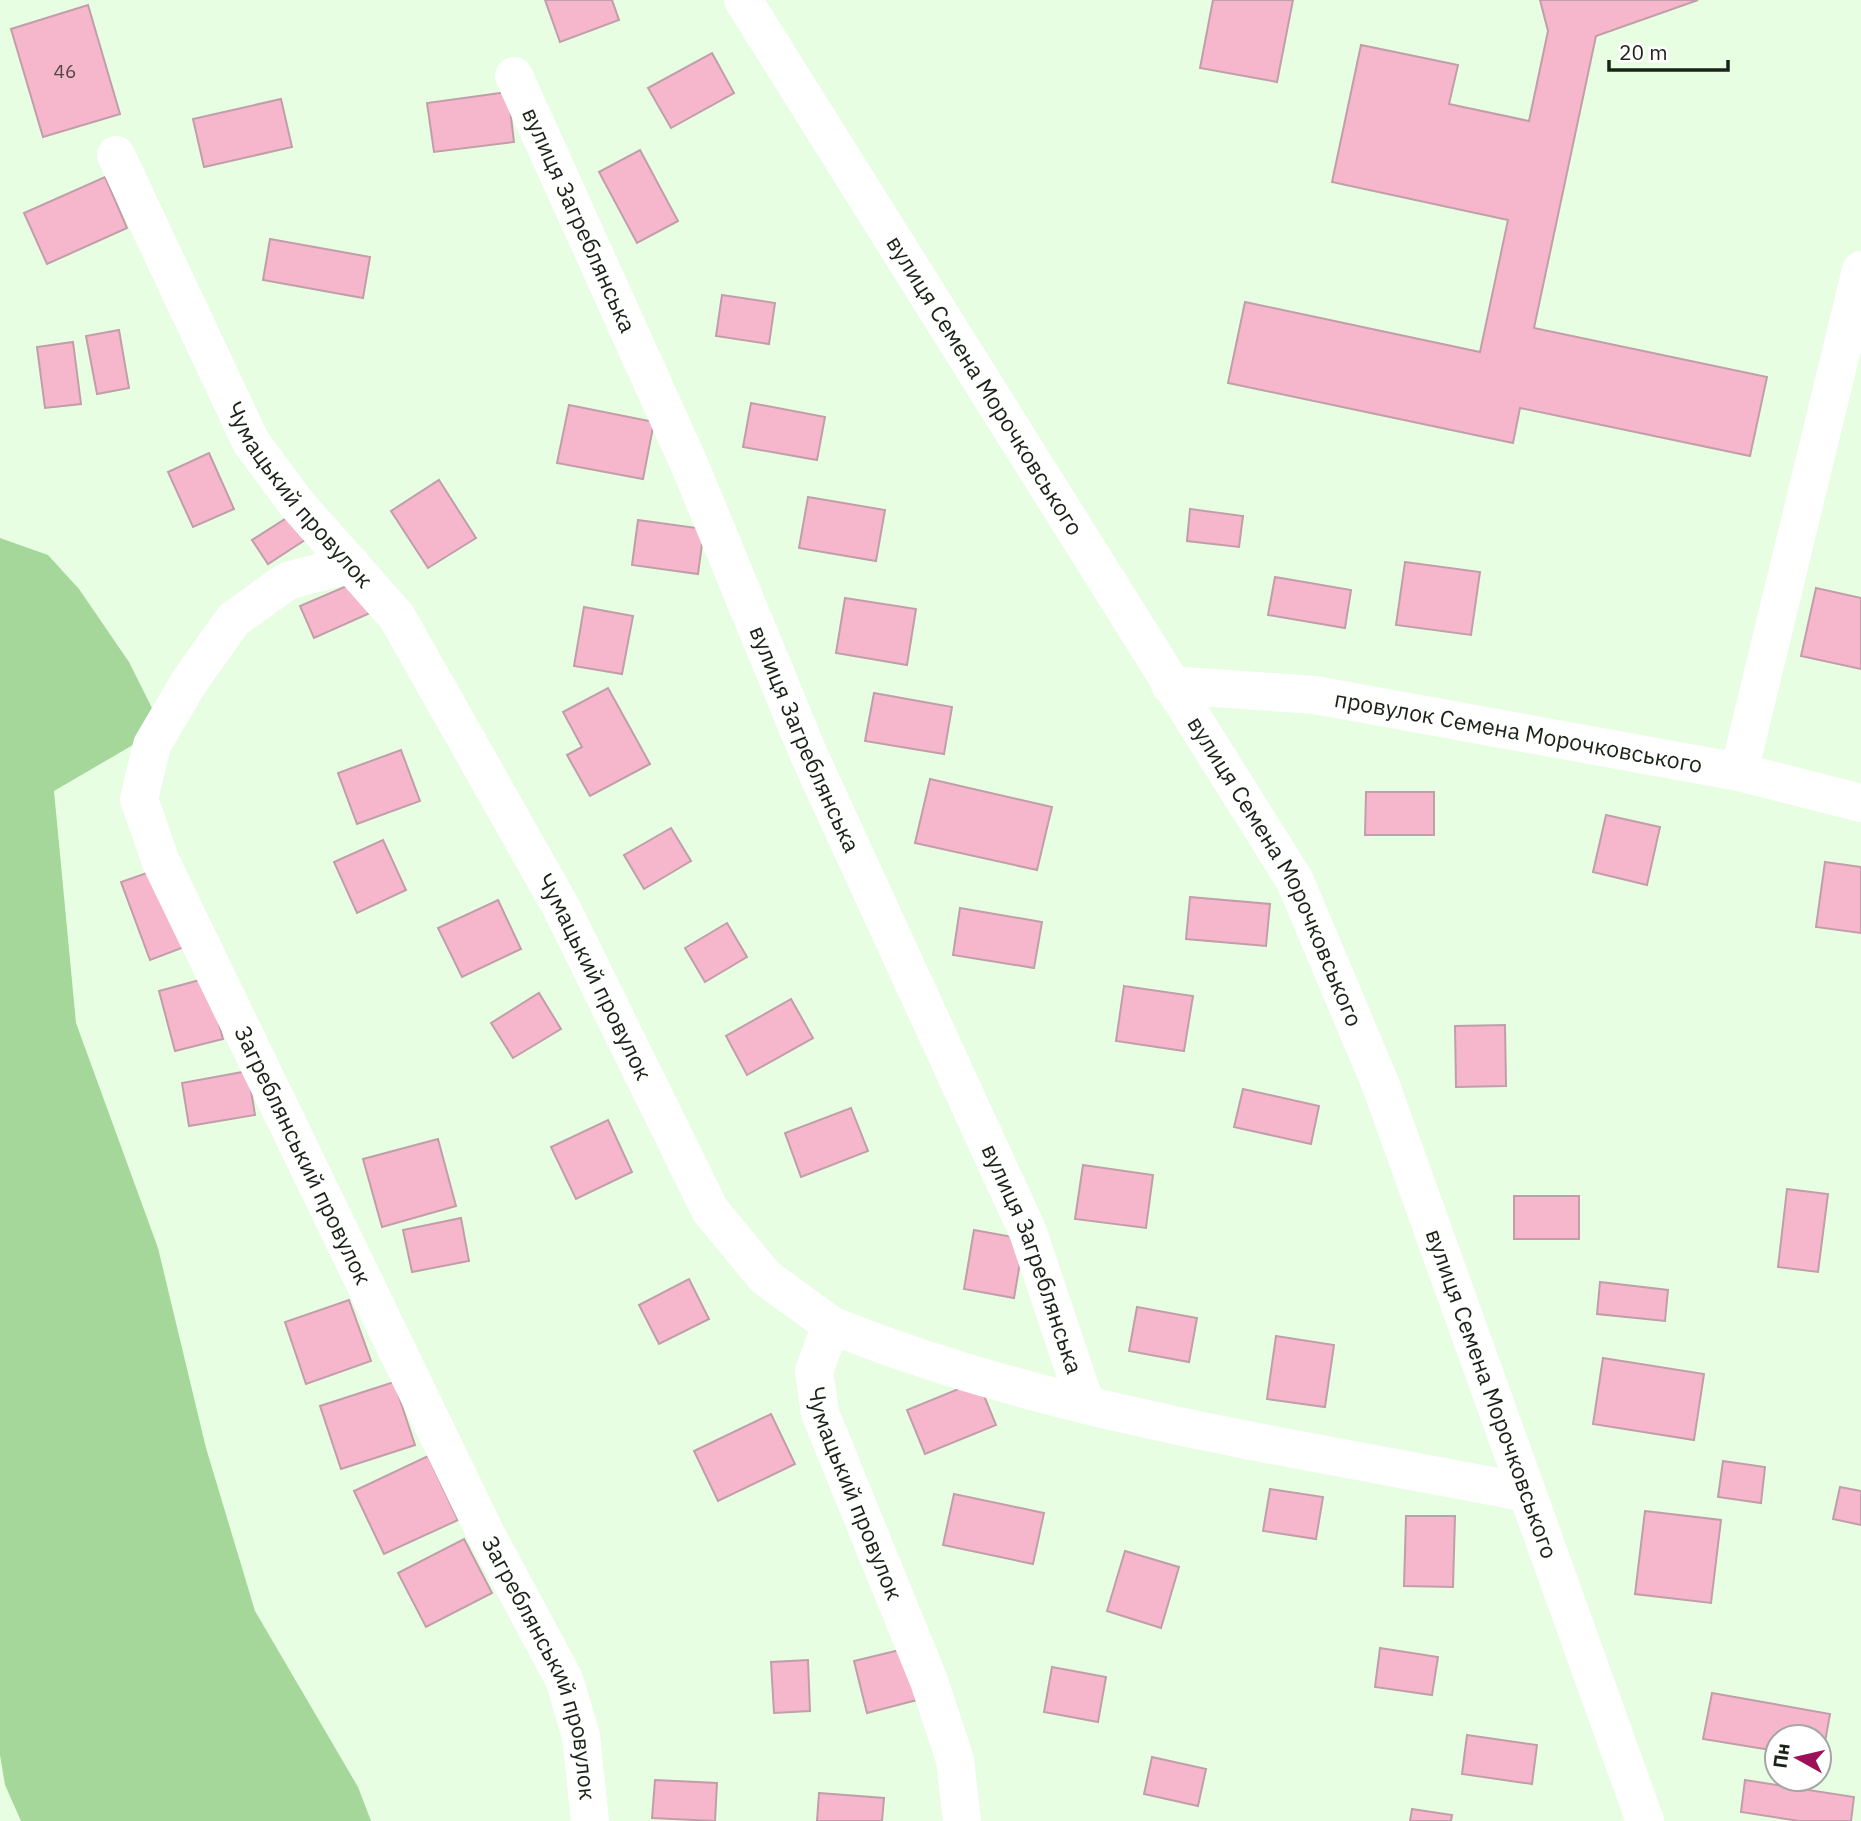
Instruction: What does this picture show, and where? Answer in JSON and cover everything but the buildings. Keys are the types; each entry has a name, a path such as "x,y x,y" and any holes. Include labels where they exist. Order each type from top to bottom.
{"street":[{"name":"вулиця Семена Морочковського","path":"743,0 1294,881 1380,1083 1645,1821"},
{"name":"вулиця Загреблянська","path":"514,76 690,466 809,755 1028,1232 1086,1405"},
{"name":"Чумацький провулок","path":"116,155 251,442 296,503 397,617 561,907 710,1210 765,1278 831,1325 814,1371 820,1413 929,1681 955,1760 962,1821"},
{"path":"1739,772 1861,270"},
{"name":"Загреблянський провулок","path":"351,564 287,581 233,620 189,682 152,745 139,799 167,874 486,1534 564,1679 581,1736 590,1821"},
{"name":"провулок Семена Морочковського","path":"1170,685 1315,695 1739,772 1861,803"},
{"name":"вулиця Загреблянська","path":"831,1325 904,1354 1086,1405 1527,1493"}],"green space":[{"path":"0,538 48,555 79,589 129,662 162,728 54,791 76,1023 158,1248 206,1448 255,1611 358,1787 371,1821 21,1821 5,1785 0,1755"}]}
